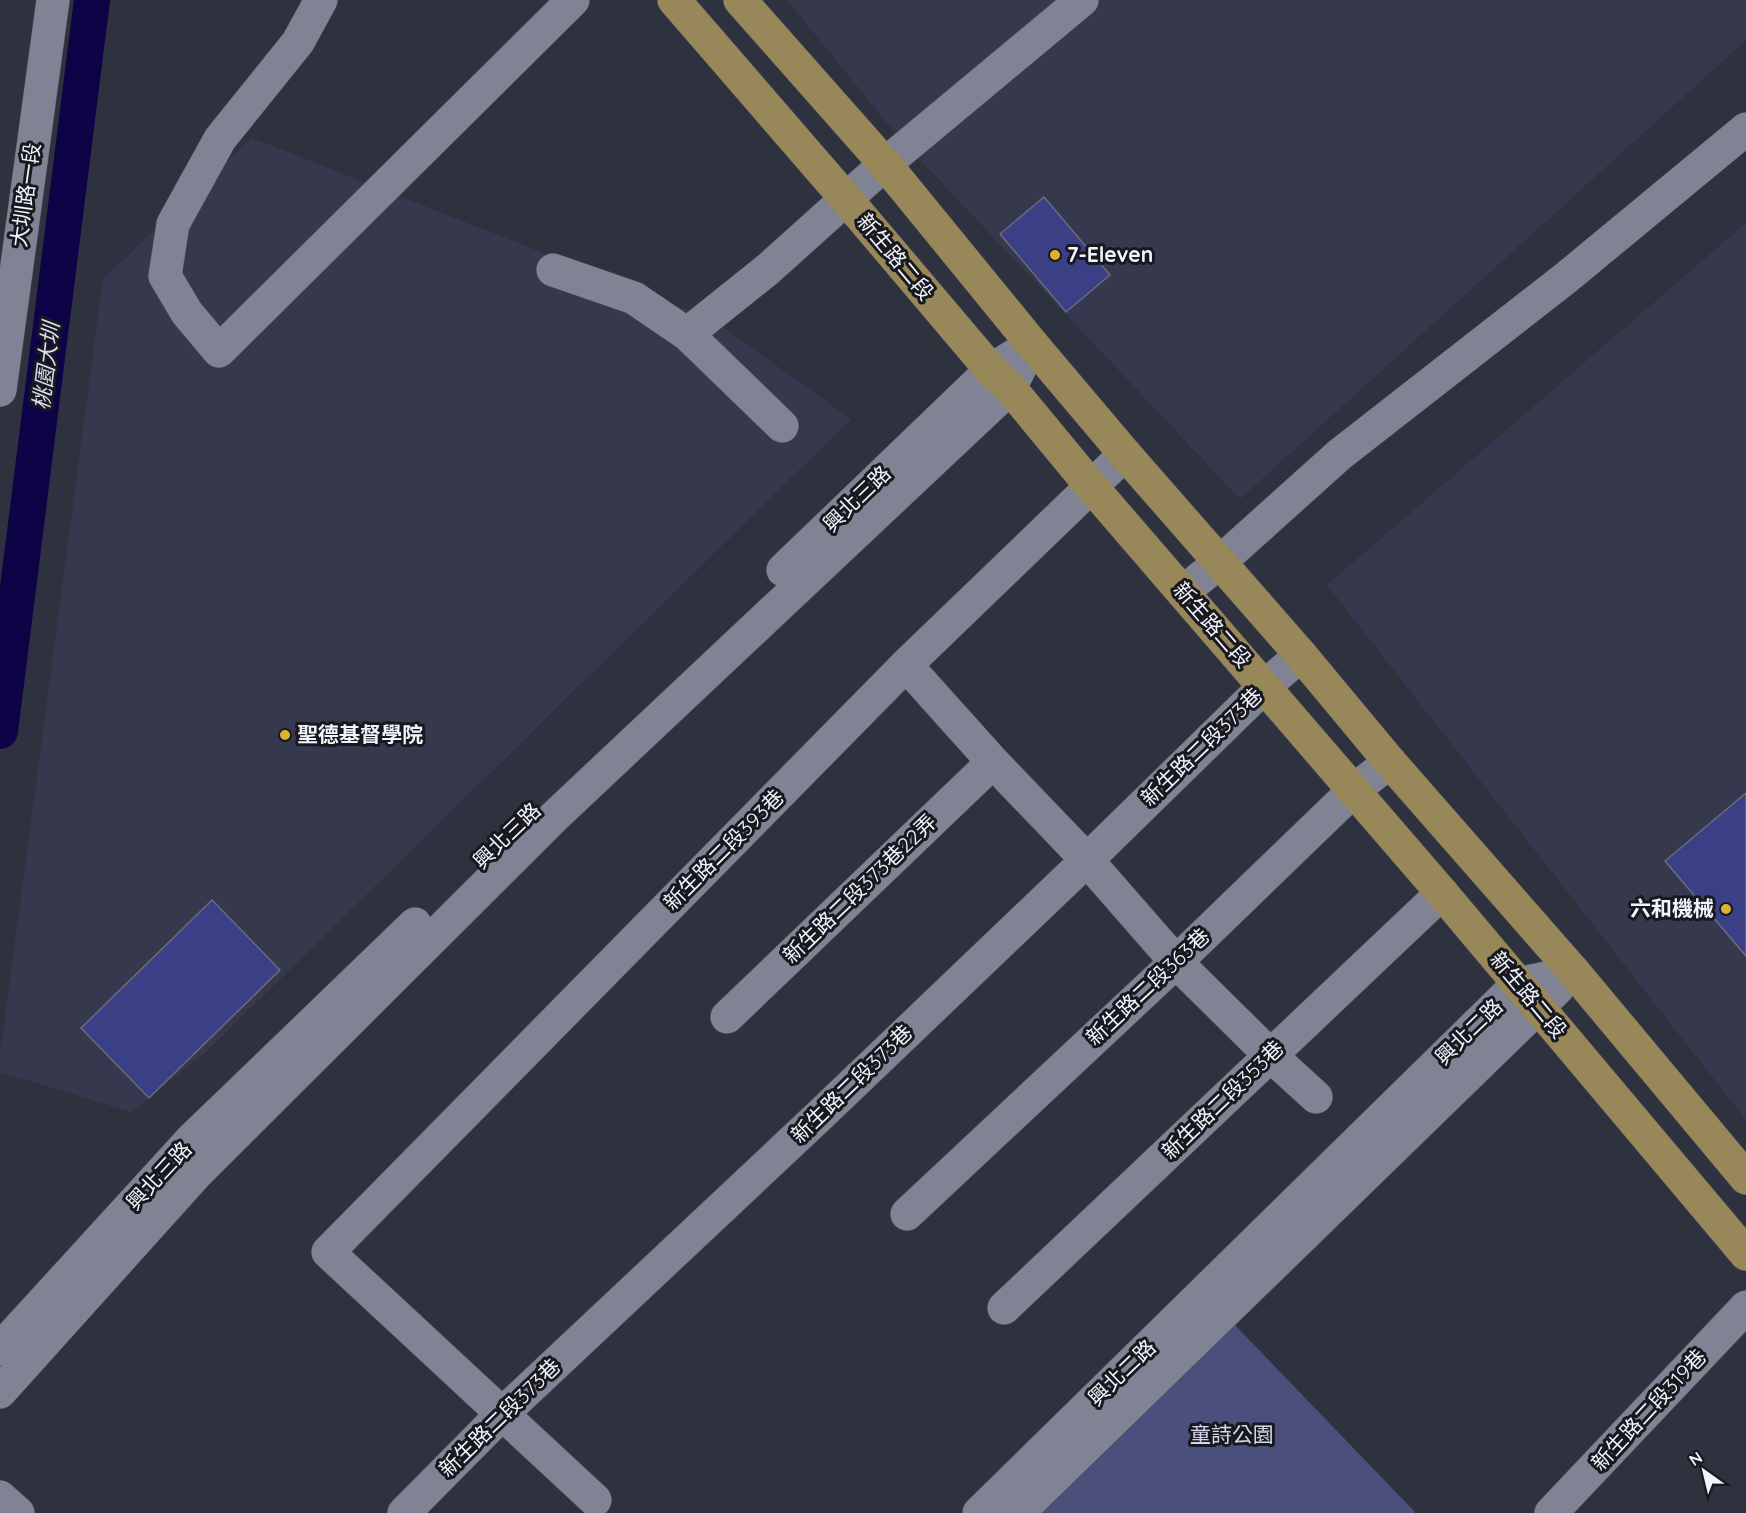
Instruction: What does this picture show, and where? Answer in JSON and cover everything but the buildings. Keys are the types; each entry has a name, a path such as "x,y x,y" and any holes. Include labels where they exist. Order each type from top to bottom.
{"main road":[{"name":"新生路二段","path":"674,0 1354,790 1746,1254"},
{"path":"740,0 885,164 1125,454 1574,972 1746,1178"}],"street":[{"name":"大圳路一段","path":"0,390 8,267 53,0"},
{"path":"321,0 298,42 220,139 173,224 165,276 187,313 219,351 573,0"},
{"path":"687,334 767,270 885,164 1082,0"},
{"path":"1183,592 1220,562 1339,455 1567,278 1746,129"},
{"path":"553,270 634,298 687,334 782,426"},
{"name":"興北三路","path":"0,1349 192,1139 1000,379 1032,344"},
{"path":"0,1392 197,1173 528,843 1000,379"},
{"name":"新生路二段393巷","path":"502,1414 328,1252 906,665 1125,454"},
{"name":"新生路二段373巷","path":"404,1513 502,1414 817,1118 1265,686 1300,655"},
{"path":"906,665 993,762 1087,860 1176,962 1270,1055 1317,1097"},
{"name":"新生路二段373巷22弄","path":"727,1017 993,762"},
{"name":"新生路二段363巷","path":"907,1214 1176,962 1354,790 1390,762"},
{"name":"新生路二段353巷","path":"1004,1308 1442,893"},
{"name":"興北二路","path":"979,1513 1529,996 1574,972"},
{"name":"興北二路","path":"1018,1513 1529,996"},
{"name":"新生路二段319巷","path":"1551,1513 1746,1307"},
{"path":"502,1414 595,1500"},
{"path":"0,1497 18,1513"}],"shaded area":[{"path":"787,0 1746,0 1746,40 1240,499 896,134"},
{"name":"聖德基督學院","path":"252,138 713,320 851,419 207,1051 131,1112 0,1072 0,1055 103,279"},
{"path":"1746,223 1746,1120 1327,585"}],"green space":[{"name":"童詩公園","path":"1233,1323 1414,1513 1036,1513"}],"waterway":[{"name":"桃園大圳","path":"0,731 92,0"}],"place":[{"name":"7-Eleven","path":"1055,255"},
{"name":"聖德基督學院","path":"285,735"},
{"name":"六和機械","path":"1726,909"}]}
